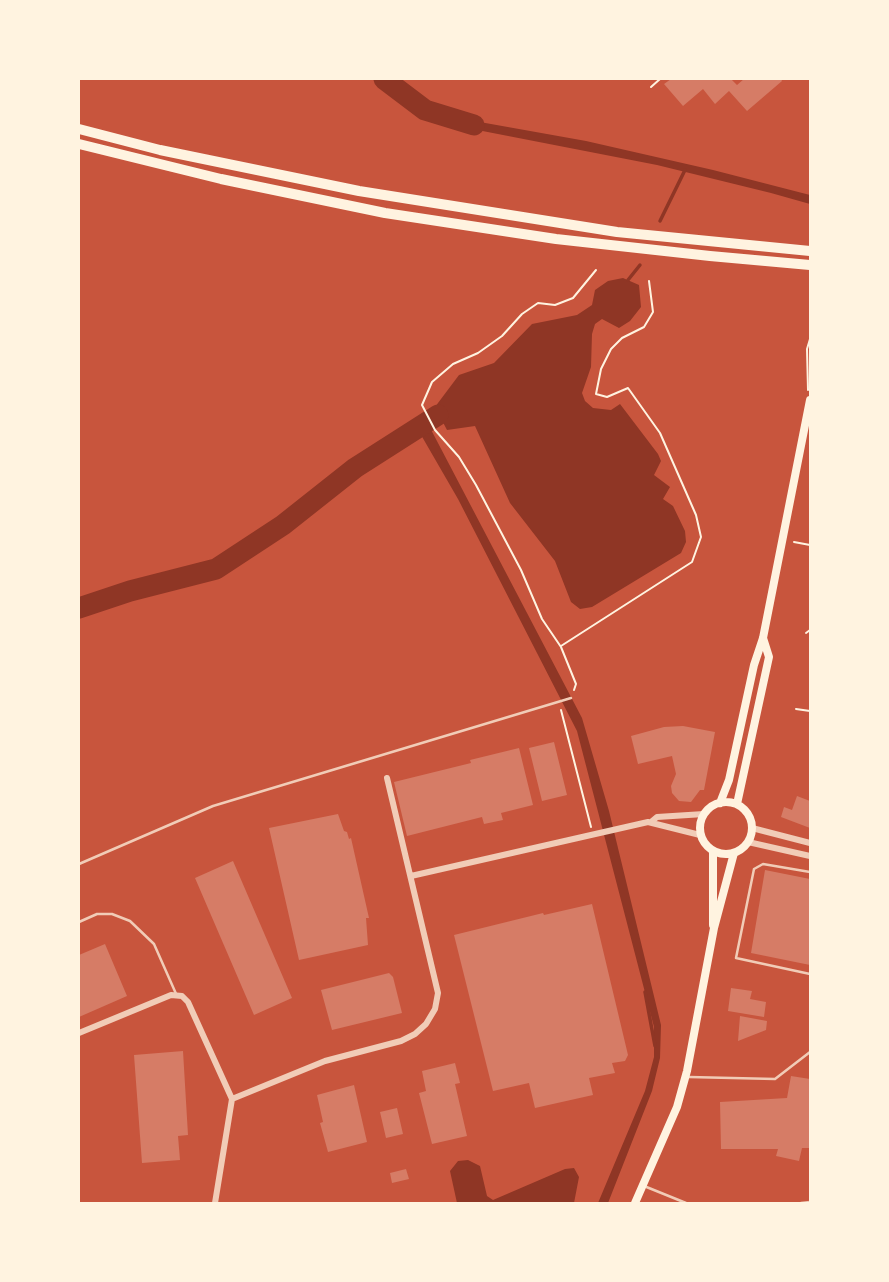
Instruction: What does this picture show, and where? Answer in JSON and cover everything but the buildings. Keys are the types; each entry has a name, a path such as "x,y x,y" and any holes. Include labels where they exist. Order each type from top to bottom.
{"highway":[{"path":"79,129 160,150 359,191 617,232 808,250"},
{"path":"79,144 222,179 384,213 556,239 805,264"}],"main road":[{"path":"720,803 729,780 754,665 763,638 810,400"},
{"path":"737,804 769,657 763,638"},
{"path":"713,928 734,853 748,842 752,828 748,814 737,804 720,803 704,814 699,828 705,845 713,851 720,854 734,853"},
{"path":"635,1203 677,1107 696,1034 713,928 713,851"}],"street":[{"path":"232,1099 325,1061 401,1041 426,1024 435,1009 438,993 387,778"},
{"path":"651,822 657,817 704,814"},
{"path":"411,876 651,822 701,835"},
{"path":"752,828 810,844"},
{"path":"748,842 810,856"},
{"path":"79,1033 155,1001 182,996 188,1002 232,1099 215,1203"}],"lane":[{"path":"79,864 213,806 571,698"},
{"path":"810,872 763,864 754,869 736,957 810,974"},
{"path":"79,922 97,914 112,914 130,921 154,944 177,996"},
{"path":"685,1077 775,1079 810,1052"},
{"path":"643,1185 686,1203"},
{"path":"801,1203 810,1202"}],"path":[{"path":"651,87 660,79"},
{"path":"571,698 576,684 561,647 542,619 521,570 476,485 459,457 435,430 422,405 432,382 453,365 478,353 502,336 522,314 538,303 555,305 573,298 596,270"},
{"path":"561,647 692,562 701,537 696,515 660,433 628,388 607,397 596,394 601,369 611,349 622,338 644,327 653,312 649,281"},
{"path":"808,411 807,349 810,339"},
{"path":"783,539 810,545"},
{"path":"806,633 810,630"},
{"path":"557,703 563,714 593,835"},
{"path":"796,709 810,711"}],"shaded area":[{"path":"448,119 463,119 586,141 713,170 810,195 810,204 657,165 462,127"},
{"path":"623,278 639,285 641,307 630,321 619,328 602,319 595,324 591,367 582,393 585,401 593,408 611,410 620,404 658,454 661,461 654,475 670,487 663,499 673,506 685,531 686,542 681,553 592,607 580,609 571,602 555,561 510,503 475,426 447,430 435,407 459,375 494,363 532,324 577,315 592,305 595,290 608,281"},
{"path":"427,422 582,718 609,811 661,1025 660,1058 652,1091 608,1203 598,1203 645,1091 654,1057 654,1027 577,731 458,499 417,428"},
{"path":"468,1160 480,1166 487,1196 493,1200 565,1169 574,1168 579,1177 574,1203 457,1203 450,1171 458,1161"}],"waterway":[{"path":"384,79 425,110 474,125"},
{"path":"660,221 685,170"},
{"path":"628,280 640,265"},
{"path":"79,608 130,591 216,569 283,525 355,468 438,415"},
{"path":"645,992 655,1046"}]}
